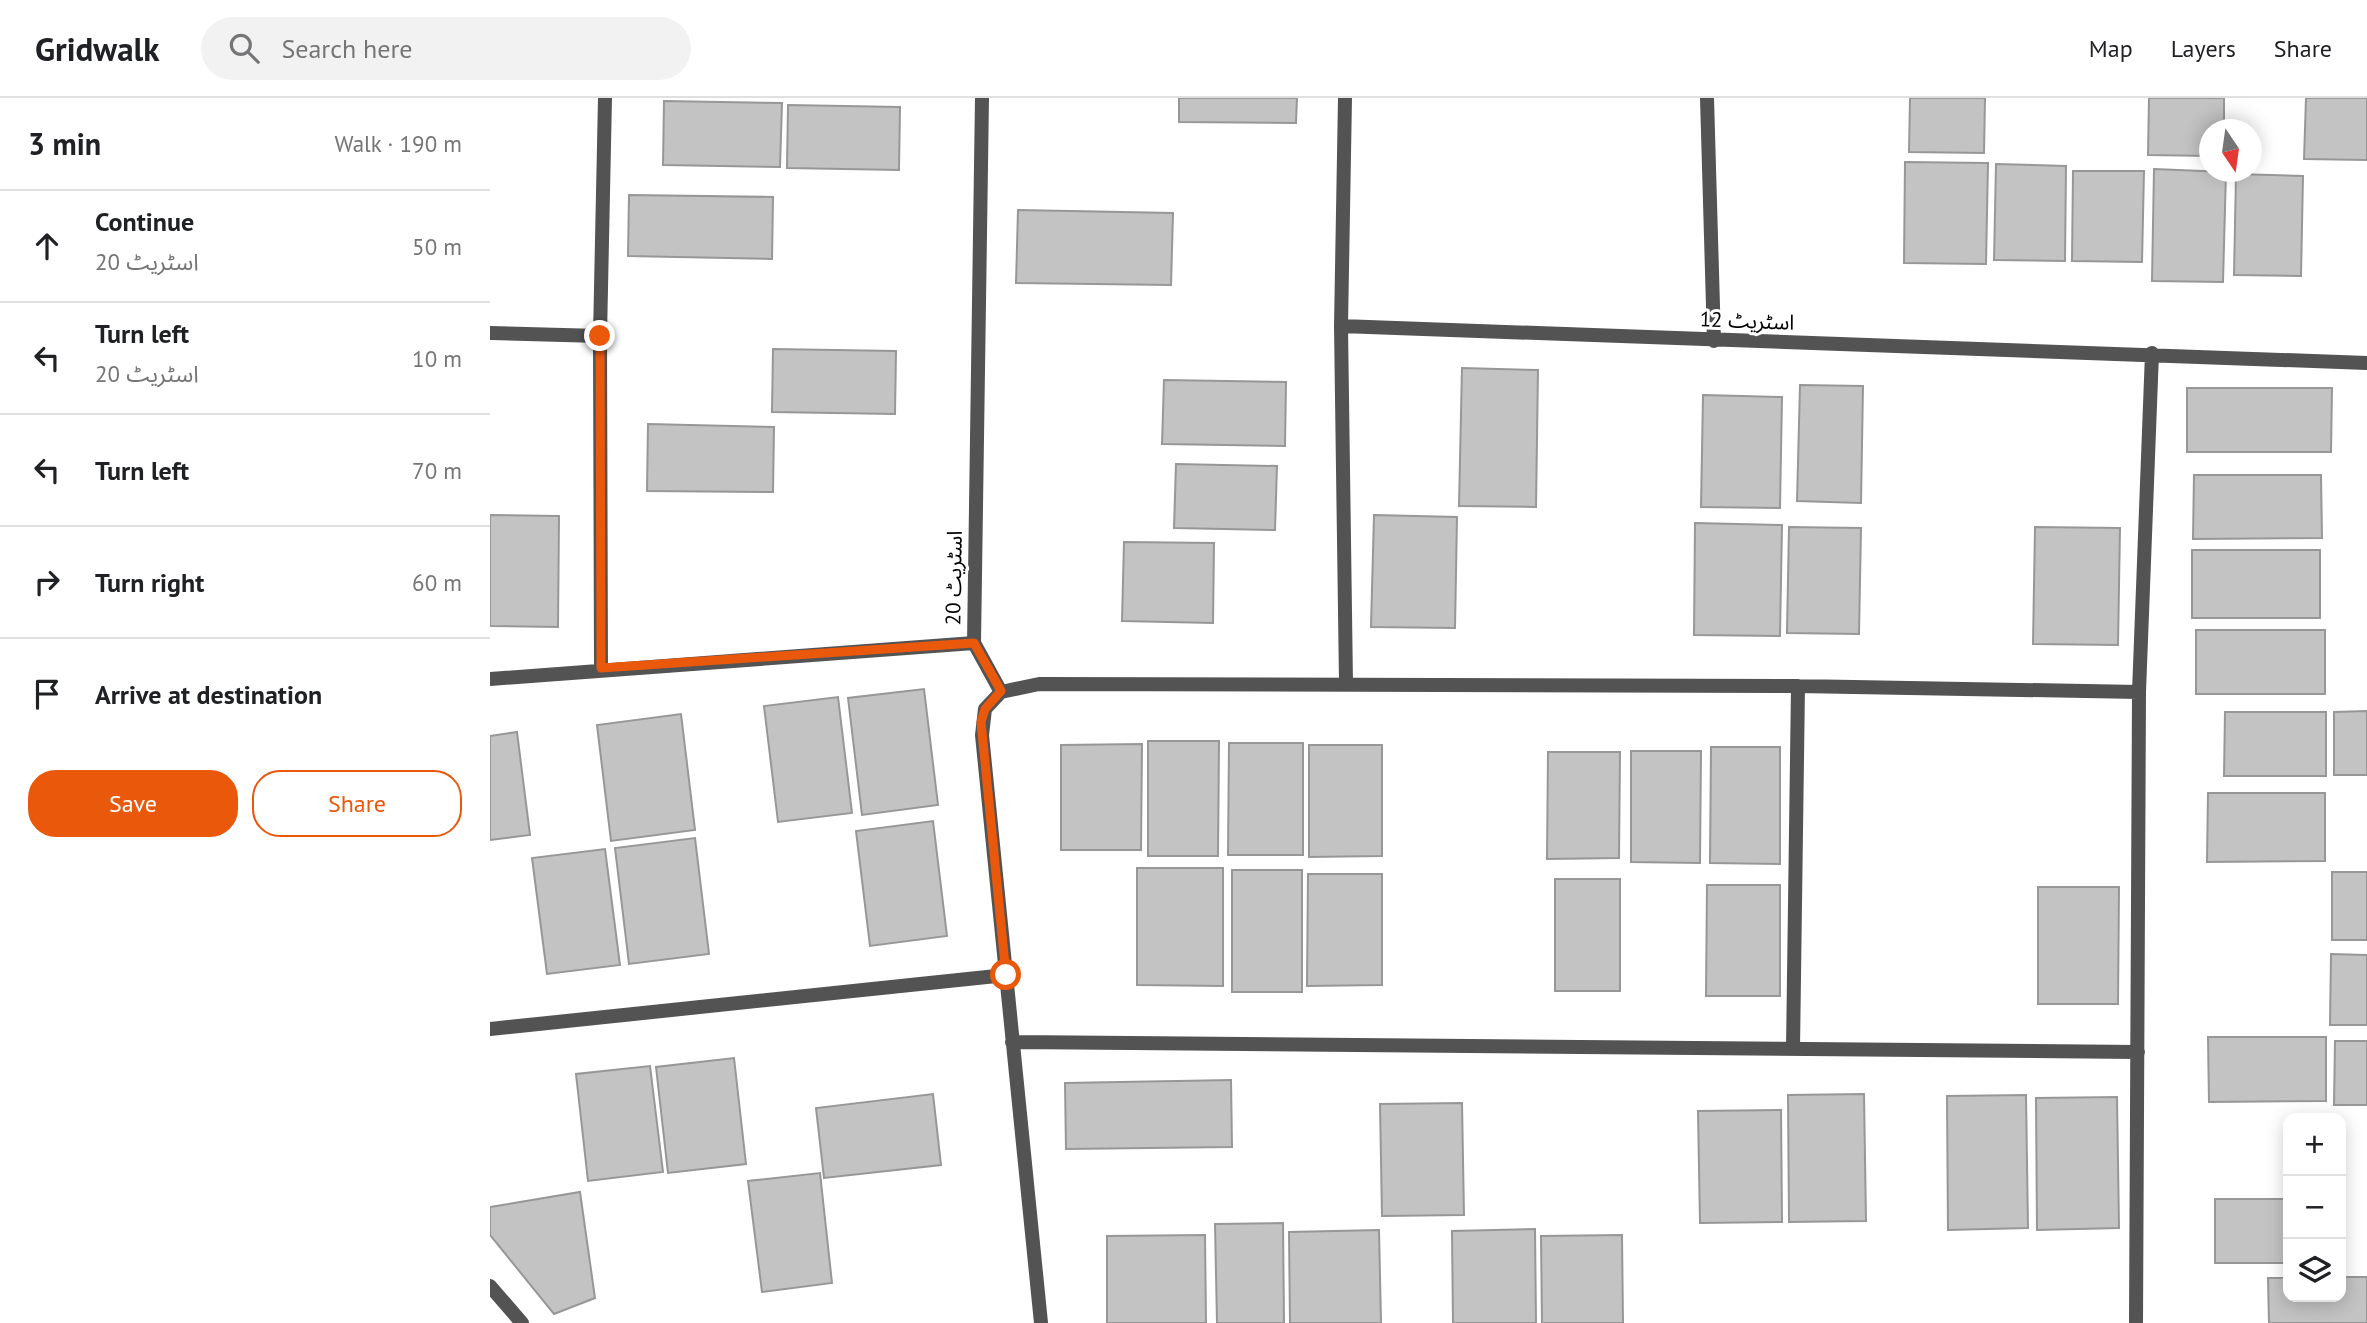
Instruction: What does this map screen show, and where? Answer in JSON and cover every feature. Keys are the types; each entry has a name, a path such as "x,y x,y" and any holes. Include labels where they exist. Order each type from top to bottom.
{"street":[{"path":"601,668 600,336 605,98"},
{"name":"اسٹریٹ 20","path":"982,98 974,643 1001,691"},
{"path":"1345,98 1341,326 1346,683"},
{"path":"1707,98 1714,341"},
{"name":"اسٹریٹ 12","path":"1341,326 2367,363"},
{"path":"490,333 600,336"},
{"path":"2136,1323 2139,692 2152,354"},
{"path":"490,679 601,668 974,643"},
{"path":"1032,1323 1041,1323 981,722 985,709 1001,691 1038,684 1346,683 1798,686 2139,692"},
{"path":"1793,1049 1798,686"},
{"path":"490,1029 1006,975"},
{"path":"1012,1042 2138,1052"},
{"path":"490,1286 522,1323"}],"building":[{"path":"1179,98 1297,98 1296,123 1179,122"},
{"path":"1910,98 1985,98 1984,153 1909,152"},
{"path":"2149,98 2224,98 2224,119 2199,119 2199,156 2148,155"},
{"path":"2306,98 2367,98 2367,160 2304,159"},
{"path":"664,101 782,103 780,167 663,165"},
{"path":"788,105 900,107 899,170 787,168"},
{"path":"1905,162 1988,163 1986,264 1904,263"},
{"path":"1996,164 2066,166 2065,261 1994,260"},
{"path":"2154,169 2199,171 2199,182 2226,182 2223,282 2152,281"},
{"path":"2073,171 2144,171 2142,262 2072,261"},
{"path":"2262,175 2303,176 2301,276 2234,275 2236,182 2262,182"},
{"path":"629,195 773,197 772,259 628,256"},
{"path":"1018,210 1173,213 1171,285 1016,283"},
{"path":"773,349 896,351 895,414 772,412"},
{"path":"1462,368 1538,370 1536,507 1459,506"},
{"path":"1164,380 1286,382 1285,446 1162,444"},
{"path":"1800,385 1863,386 1861,503 1797,501"},
{"path":"2187,388 2332,388 2331,452 2187,452"},
{"path":"1703,395 1782,397 1780,508 1701,507"},
{"path":"648,424 774,427 773,492 647,491"},
{"path":"1176,464 1277,466 1275,530 1174,528"},
{"path":"2194,475 2321,475 2322,538 2193,539"},
{"path":"490,515 559,516 558,627 490,626"},
{"path":"1374,515 1457,517 1455,628 1371,627"},
{"path":"1695,523 1782,525 1780,636 1694,635"},
{"path":"1789,527 1861,528 1859,634 1787,633"},
{"path":"2035,527 2120,528 2118,645 2033,644"},
{"path":"1124,542 1214,543 1213,623 1122,621"},
{"path":"2192,550 2320,550 2320,618 2192,618"},
{"path":"2196,630 2325,630 2325,694 2196,694"},
{"path":"924,689 938,805 862,815 848,698"},
{"path":"838,697 852,813 778,822 764,706"},
{"path":"2367,711 2367,775 2334,775 2334,712"},
{"path":"2225,712 2326,712 2326,776 2224,776"},
{"path":"681,714 695,830 611,841 597,725"},
{"path":"517,732 530,835 490,840 490,736"},
{"path":"1148,741 1219,741 1218,856 1148,856"},
{"path":"1229,743 1303,743 1303,855 1228,855"},
{"path":"1142,744 1141,850 1061,850 1061,745"},
{"path":"1309,745 1382,745 1382,856 1309,857"},
{"path":"1711,747 1780,747 1780,864 1710,863"},
{"path":"1631,751 1701,751 1700,863 1631,862"},
{"path":"1548,752 1620,752 1619,858 1547,859"},
{"path":"2208,793 2325,793 2325,861 2207,862"},
{"path":"933,821 947,936 870,946 856,831"},
{"path":"695,838 709,954 629,964 615,848"},
{"path":"605,849 620,965 547,974 532,858"},
{"path":"1137,868 1223,868 1223,986 1137,985"},
{"path":"1232,870 1302,870 1302,992 1232,992"},
{"path":"2332,872 2367,872 2367,940 2332,940"},
{"path":"1308,874 1382,874 1382,985 1307,986"},
{"path":"1555,879 1620,879 1620,991 1555,991"},
{"path":"1707,885 1780,885 1780,996 1706,996"},
{"path":"2038,887 2119,887 2118,1004 2038,1004"},
{"path":"2331,954 2367,955 2367,1025 2330,1025"},
{"path":"2208,1037 2326,1037 2326,1101 2209,1102"},
{"path":"2335,1041 2367,1041 2367,1105 2334,1105"},
{"path":"734,1058 746,1164 668,1173 656,1067"},
{"path":"650,1066 663,1172 588,1181 576,1074"},
{"path":"1231,1080 1232,1147 1066,1149 1065,1083"},
{"path":"933,1094 941,1165 824,1178 816,1108"},
{"path":"1864,1094 1866,1221 1789,1222 1788,1095"},
{"path":"2026,1095 2028,1228 1948,1230 1947,1096"},
{"path":"2117,1097 2119,1228 2037,1230 2036,1098"},
{"path":"1462,1103 1464,1215 1382,1216 1380,1104"},
{"path":"1781,1110 1782,1222 1700,1223 1698,1111"},
{"path":"820,1173 832,1283 762,1292 748,1181"},
{"path":"580,1192 595,1298 554,1314 490,1235 490,1207"},
{"path":"2215,1199 2283,1199 2283,1263 2215,1263"},
{"path":"1283,1223 1284,1323 1217,1323 1215,1224"},
{"path":"1535,1229 1536,1323 1453,1323 1452,1231"},
{"path":"1379,1230 1381,1323 1290,1323 1289,1232"},
{"path":"1205,1235 1206,1323 1107,1323 1107,1236"},
{"path":"1622,1235 1623,1323 1542,1323 1541,1236"},
{"path":"2346,1277 2367,1277 2367,1323 2269,1323 2268,1278 2283,1278 2283,1302 2346,1302"}],"route":[{"path":"600,336 601,668 974,643 1001,691 985,709 981,722 1006,975"}]}
